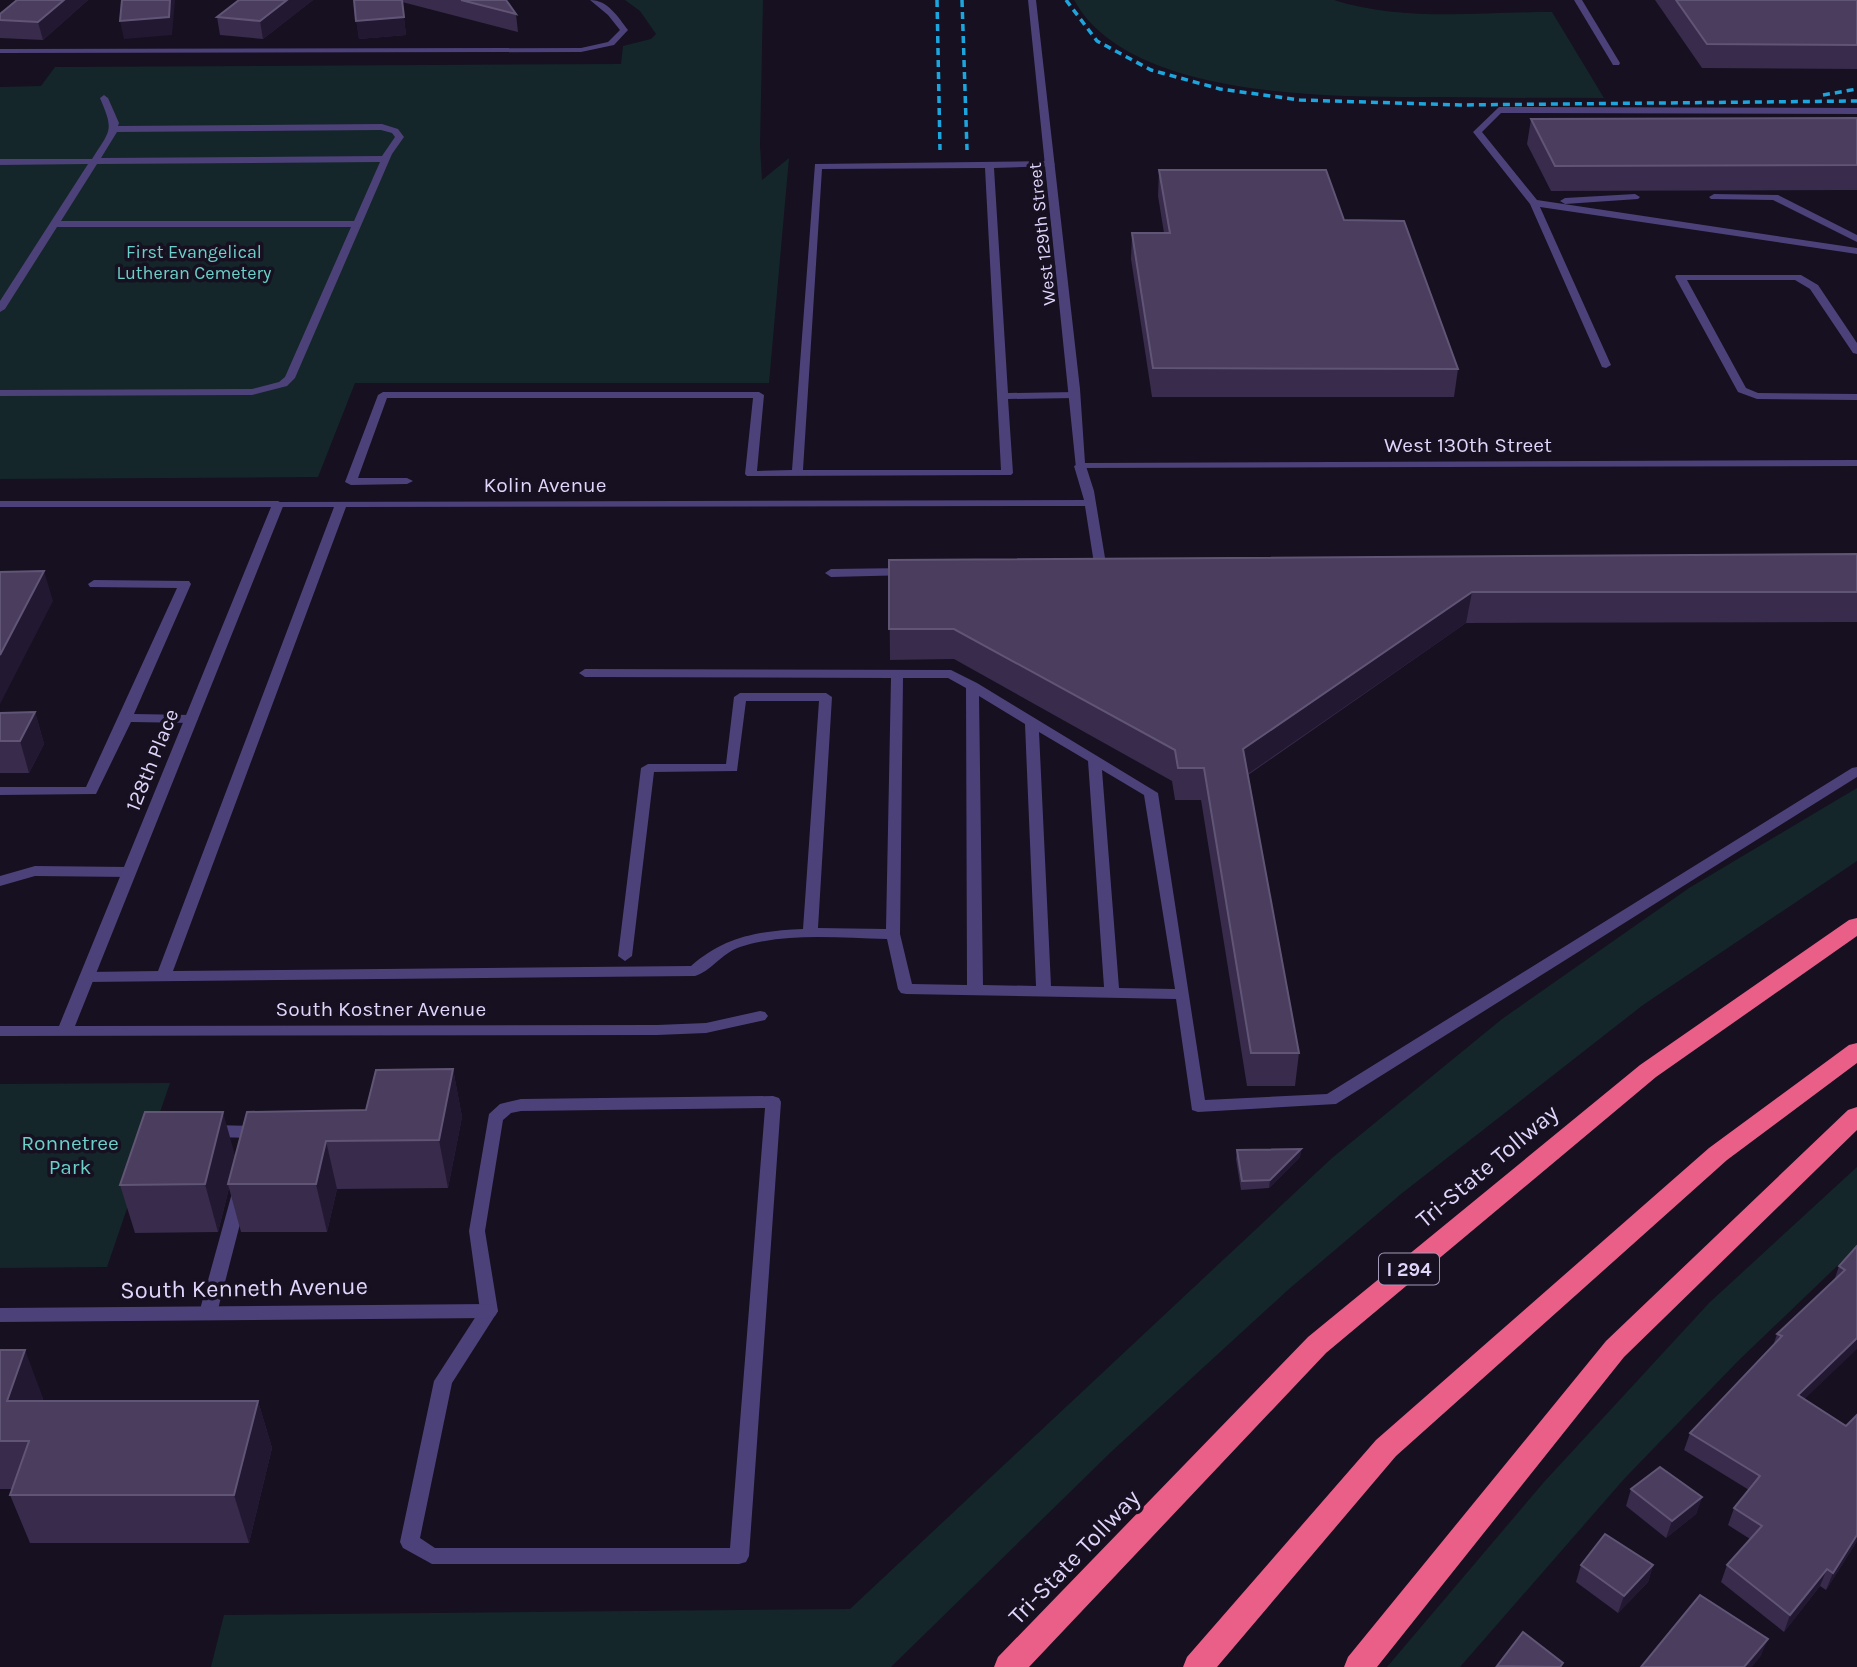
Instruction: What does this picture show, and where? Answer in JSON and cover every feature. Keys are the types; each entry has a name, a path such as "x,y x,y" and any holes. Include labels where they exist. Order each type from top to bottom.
{"highway":[{"name":"Tri-State Tollway","path":"1009,1667 1317,1345 1648,1070 1857,925"},
{"path":"1198,1667 1386,1448 1718,1154 1857,1051"},
{"path":"1359,1667 1615,1349 1857,1116"}],"street":[{"path":"0,51 581,50 610,45 621,38 624,30 611,13 594,0"},
{"name":"West 129th Street","path":"1032,0 1075,395 1080,466 1090,503 1101,570"},
{"path":"1578,0 1616,64"},
{"path":"0,309 114,129 112,114 104,98"},
{"path":"1606,365 1534,203 1477,132 1499,110 1857,111"},
{"path":"0,393 252,392 283,384 290,378 386,159 400,137 395,131 382,127 114,129"},
{"path":"0,162 386,159"},
{"path":"797,474 818,166 1050,164"},
{"path":"407,481 351,482 383,395 759,396 751,474 1007,474 989,165"},
{"path":"1534,203 1635,197"},
{"path":"1714,197 1775,197 1857,239"},
{"path":"1534,203 1857,251"},
{"path":"55,224 358,224"},
{"path":"1857,351 1814,286 1797,277 1680,277 1742,390 1757,396 1857,397"},
{"path":"1843,329 1857,329"},
{"path":"1002,396 1075,395"},
{"name":"West 130th Street","path":"1080,466 1857,463"},
{"name":"Kolin Avenue","path":"0,504 1090,503"},
{"name":"128th Place","path":"65,1031 278,504"},
{"path":"164,976 341,504"},
{"path":"831,573 925,572"},
{"path":"0,791 92,791 185,584 94,584"},
{"path":"585,673 951,674 1151,793 1198,1106 1330,1100 1857,771"},
{"path":"897,674 893,934 906,989 1183,994"},
{"path":"972,686 975,990"},
{"path":"625,956 648,768 732,768 740,697 826,697 810,934"},
{"path":"126,718 191,719"},
{"path":"1032,722 1044,992"},
{"path":"1095,760 1112,992"},
{"path":"0,881 35,871 129,872"},
{"path":"86,977 695,971 717,952 734,944 785,934 893,934"},
{"name":"South Kostner Avenue","path":"0,1031 657,1030 706,1028 760,1016"},
{"path":"773,1102 739,1556 432,1556 410,1542 443,1381 489,1311 477,1231 495,1118 506,1108 521,1105 773,1102"},
{"path":"197,1131 254,1138 281,1133"},
{"path":"208,1313 246,1171"},
{"name":"South Kenneth Avenue","path":"0,1315 489,1311"}],"green space":[{"name":"First Evangelical Lutheran Cemetery","path":"625,0 763,0 760,145 762,180 789,158 769,383 355,383 318,477 0,479 0,87 41,86 55,67 621,64 623,46 651,39 656,34 640,11"},
{"path":"1074,0 1334,0 1360,7 1414,13 1552,12 1604,98 1352,96 1242,87 1189,76 1141,58 1102,33"},
{"path":"1857,788 1857,861 1643,1005 1401,1194 1289,1289 1111,1452 891,1667 211,1667 224,1615 850,1609 1332,1158 1502,1019 1689,888"},
{"name":"Ronnetree Park","path":"170,1083 107,1267 0,1268 0,1084"},
{"path":"1857,1167 1857,1247 1738,1361 1624,1479 1460,1667 1387,1667 1544,1482 1709,1303"}],"building":[{"path":"17,0 64,0 38,22 0,20 0,14"},
{"path":"122,0 170,0 169,17 120,21"},
{"path":"239,0 287,0 260,21 217,17"},
{"path":"354,0 402,0 404,17 356,21"},
{"path":"461,0 506,0 516,14"},
{"path":"1676,0 1857,0 1857,45 1707,44"},
{"path":"1857,118 1857,165 1555,166 1531,119"},
{"path":"1159,170 1326,170 1344,220 1404,221 1458,369 1153,368 1132,233 1170,233"},
{"path":"1857,554 1857,592 1472,592 1243,749 1299,1053 1251,1053 1204,768 1178,768 1175,750 954,629 889,629 889,560"},
{"path":"44,571 0,655 0,572"},
{"path":"35,712 20,741 0,741 0,713"},
{"path":"453,1069 439,1140 326,1141 316,1184 228,1184 247,1112 366,1110 376,1070"},
{"path":"145,1112 223,1112 205,1184 120,1185"},
{"path":"1301,1149 1270,1180 1242,1181 1237,1150"},
{"path":"1857,1246 1857,1338 1798,1395 1846,1426 1857,1415 1857,1535 1833,1573 1827,1569 1790,1615 1727,1565 1762,1526 1734,1508 1760,1476 1690,1433 1782,1336 1777,1334 1845,1270 1839,1266"},
{"path":"0,1350 25,1350 7,1401 258,1401 234,1495 10,1495 29,1441 0,1441"},
{"path":"1660,1467 1702,1497 1672,1521 1631,1489"},
{"path":"1605,1534 1653,1565 1624,1596 1581,1565"},
{"path":"1700,1595 1768,1639 1744,1667 1641,1667"},
{"path":"1523,1632 1563,1663 1560,1667 1497,1666"}],"railway":[{"path":"937,0 940,150"},
{"path":"962,0 967,150"},
{"path":"1066,0 1097,41 1151,70 1220,89 1300,100 1460,105 1857,101"},
{"path":"1823,95 1857,89"}]}
